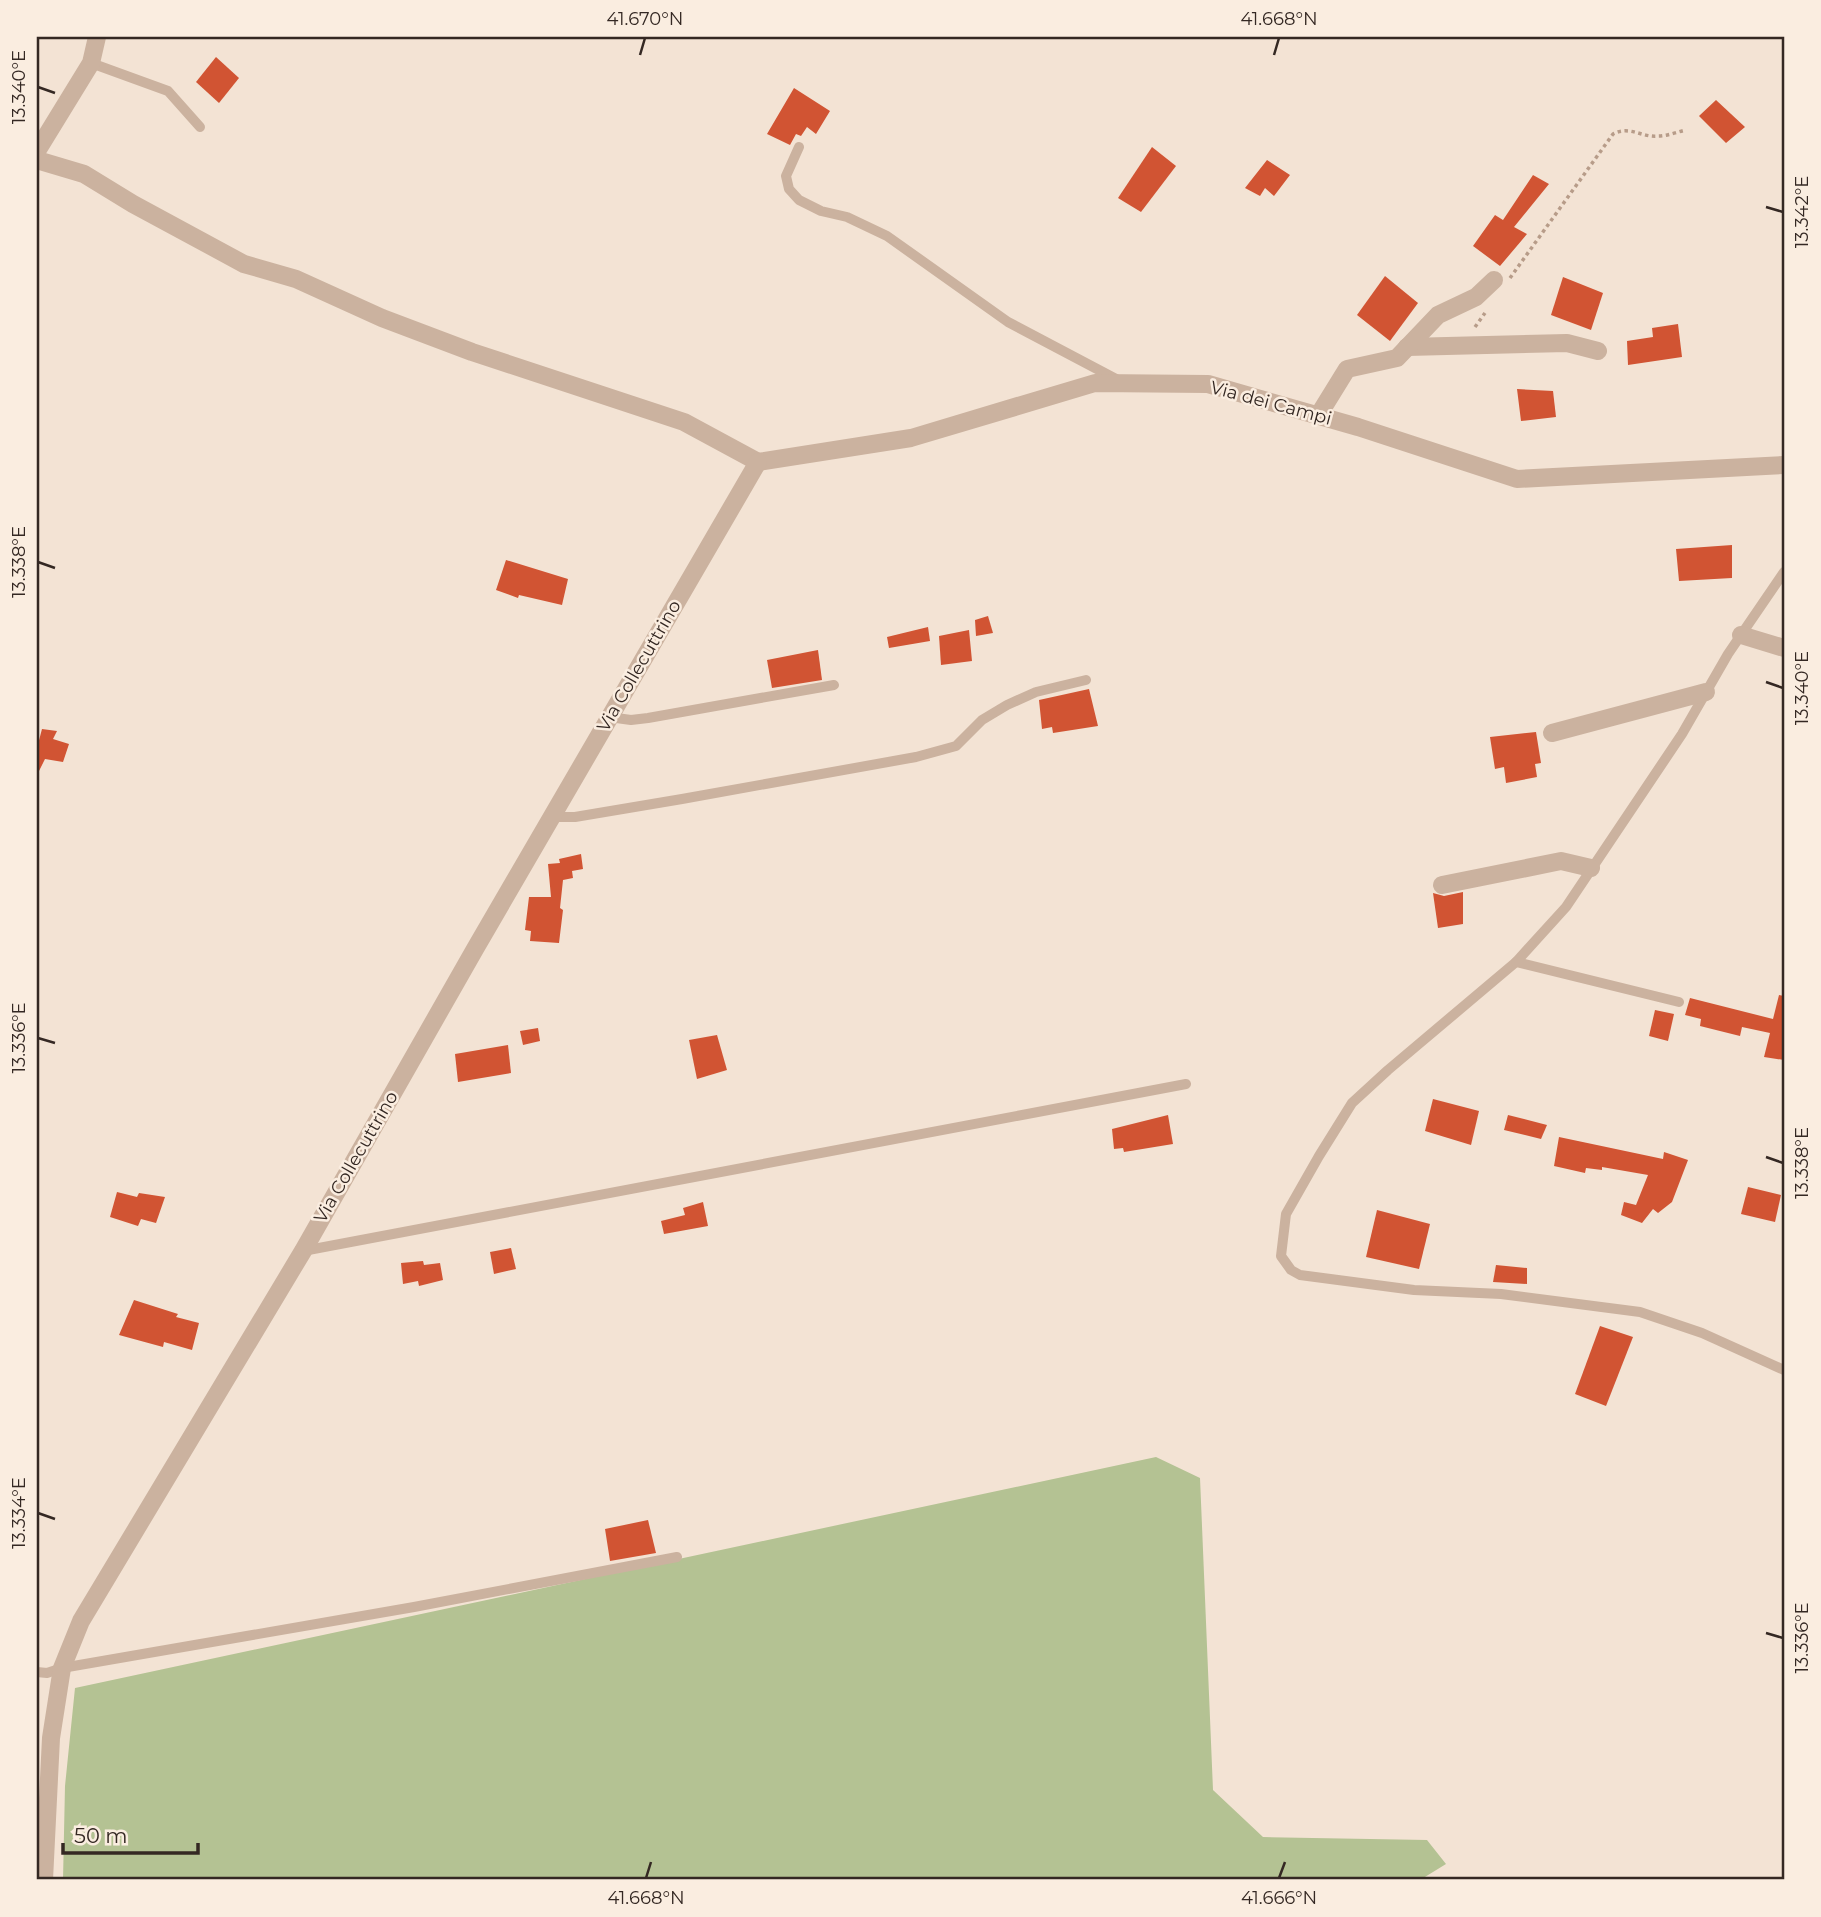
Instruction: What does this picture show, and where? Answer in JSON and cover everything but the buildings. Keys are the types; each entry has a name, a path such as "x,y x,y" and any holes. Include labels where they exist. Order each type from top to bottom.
{"street":[{"path":"37,152 90,63 97,37"},
{"path":"37,160 84,174 133,204 244,264 296,279 382,318 472,352 684,422 758,462"},
{"path":"1318,416 1348,369 1398,358 1438,315 1476,297 1502,279"},
{"path":"1407,347 1567,343 1598,351"},
{"name":"Via dei Campi","path":"758,462 911,438 1095,383 1208,384 1517,479 1784,465"},
{"name":"Via Collecuttrino","path":"44,1880 51,1738 62,1668 81,1621 303,1251 758,462"},
{"path":"1741,635 1784,648"},
{"path":"1552,733 1706,692"},
{"path":"1442,885 1560,861 1591,868"}],"lane":[{"path":"90,63 168,91 200,127"},
{"path":"799,147 786,176 789,189 799,200 887,236 1008,322 1126,384"},
{"path":"1784,572 1741,635 1682,734 1566,907 1516,962 1352,1103 1286,1214 1281,1255 1291,1270 1300,1275 1414,1290 1501,1294 1640,1312 1702,1333 1784,1370"},
{"path":"551,817 575,817 916,757 956,746 982,720 1036,692 1086,680"},
{"path":"610,717 631,720 649,718 834,685"},
{"path":"1516,962 1679,1002"},
{"path":"303,1251 1186,1084"},
{"path":"37,1672 47,1673 62,1668 414,1607 677,1557"}],"path":[{"path":"1502,279 1614,134 1622,130 1638,131 1655,137 1686,131"},
{"path":"1462,346 1486,312"}],"green space":[{"path":"1156,1457 1200,1478 1213,1790 1263,1837 1427,1840 1446,1864 1420,1880 63,1880 65,1786 75,1688"}]}
